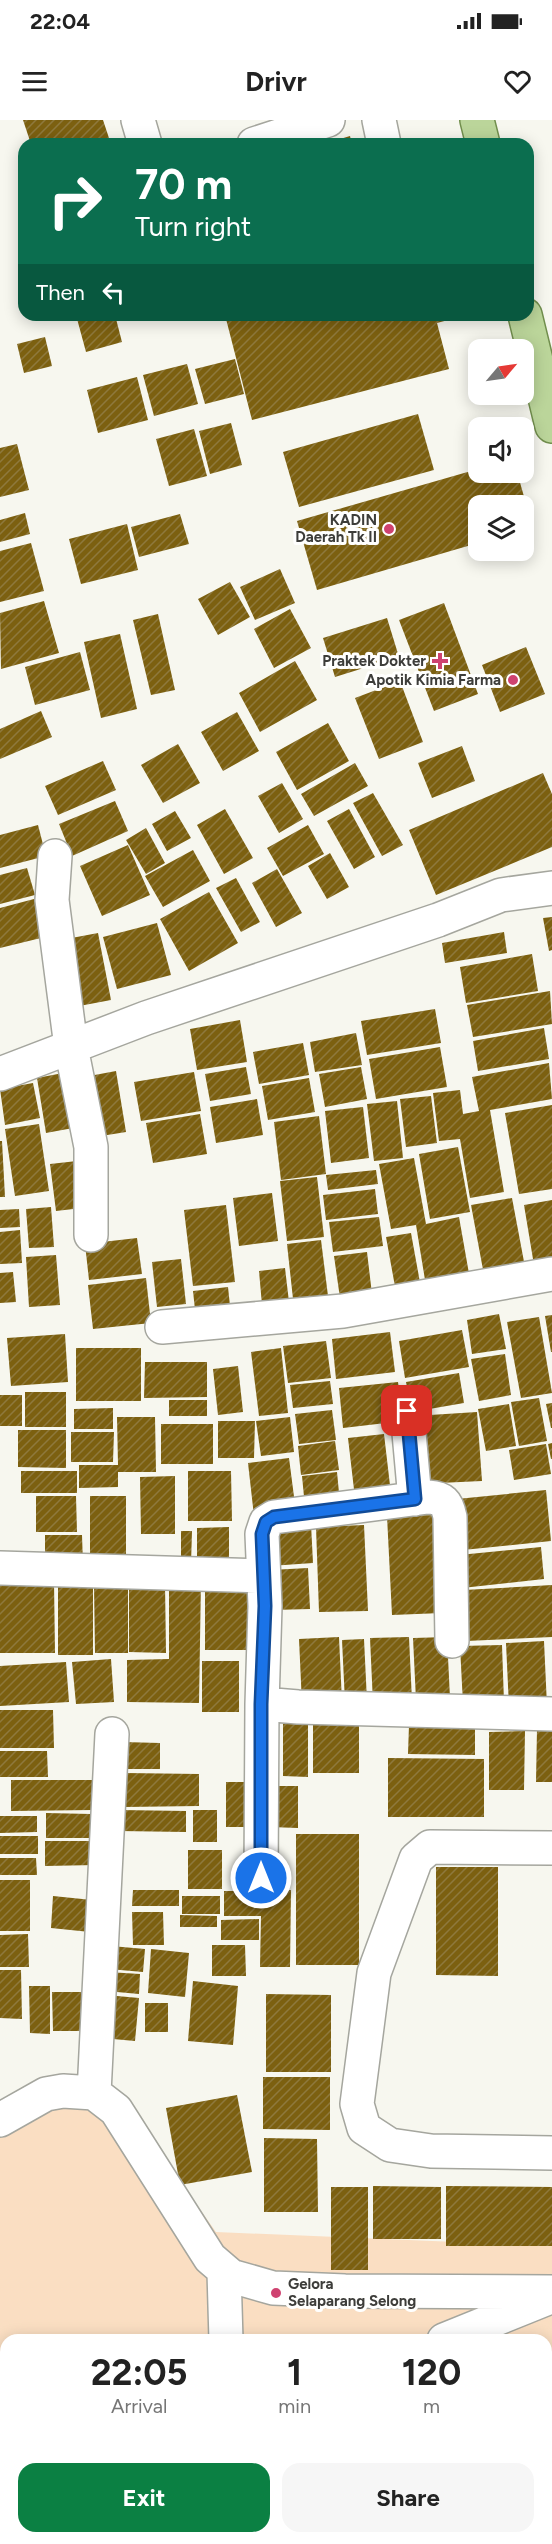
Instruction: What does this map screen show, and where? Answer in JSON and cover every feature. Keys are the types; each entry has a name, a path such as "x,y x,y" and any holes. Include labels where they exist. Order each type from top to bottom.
{"main road":[{"path":"477,120 482,138"},
{"path":"526,321 552,426"}],"street":[{"path":"138,120 143,138"},
{"path":"272,138 328,120"},
{"path":"379,120 383,138"},
{"path":"55,856 52,900 71,1047 91,1147 91,1236"},
{"path":"0,1074 146,1018 438,920 501,895 552,888"},
{"path":"162,1327 343,1311 552,1274"},
{"path":"407,1411 415,1499"},
{"path":"261,1878 261,1704 265,1606 262,1534 266,1522 274,1517 439,1498 447,1504 450,1516 452,1641"},
{"path":"0,1568 263,1576"},
{"path":"261,1704 552,1714"},
{"path":"94,2093 112,1734"},
{"path":"552,1848 430,1847 416,1859 374,1972 357,2104 364,2128 390,2145 431,2151 552,2153"},
{"path":"0,2120 46,2094 77,2091 94,2093 116,2110 210,2258 224,2272 253,2284 345,2291 552,2292"},
{"path":"224,2272 225,2334"},
{"path":"459,2334 552,2297"}],"shaded area":[{"name":"Gelora Selaparang Selong","path":"104,2074 216,2232 552,2246 552,2334 0,2334 0,2124"}],"building":[{"path":"23,120 103,120 109,138 29,138"},
{"path":"78,321 117,321 122,342 86,352"},
{"path":"227,321 444,321 437,323 449,369 252,420"},
{"path":"45,337 52,366 24,373 17,344"},
{"path":"235,359 244,394 205,404 195,369"},
{"path":"187,364 198,404 154,416 143,375"},
{"path":"137,377 148,420 98,433 87,390"},
{"path":"418,414 434,470 299,507 283,452"},
{"path":"231,423 242,465 210,474 199,431"},
{"path":"194,429 207,476 169,486 156,439"},
{"path":"17,444 29,490 0,497 0,448"},
{"name":"KADIN Daerah Tk II","path":"468,472 468,483 520,483 524,495 468,495 468,546 317,590 297,521"},
{"path":"25,513 30,534 0,542 0,520"},
{"path":"180,514 189,544 139,557 131,527"},
{"path":"127,524 138,570 81,584 69,539"},
{"path":"31,543 44,591 0,602 0,551"},
{"path":"280,569 295,603 255,620 240,587"},
{"path":"230,582 250,617 218,635 198,599"},
{"path":"44,601 59,653 1,669 0,613"},
{"name":"Praktek Dokter","path":"444,603 478,694 434,711 399,620"},
{"path":"290,609 311,648 274,668 254,629"},
{"path":"158,614 175,690 151,695 133,620"},
{"path":"387,618 399,657 335,677 323,638"},
{"path":"120,634 137,709 101,718 84,642"},
{"name":"Apotik Kimia Farma","path":"526,647 545,694 500,712 482,665"},
{"path":"80,652 90,690 35,705 25,667"},
{"path":"295,661 317,700 260,732 239,693"},
{"path":"400,681 423,742 379,759 355,698"},
{"path":"41,711 52,737 0,759 0,729"},
{"path":"237,712 259,751 223,771 201,732"},
{"path":"328,723 349,761 297,790 276,752"},
{"path":"178,744 200,783 163,803 141,765"},
{"path":"462,746 475,781 432,798 418,763"},
{"path":"103,761 116,790 58,815 45,786"},
{"path":"355,763 368,786 314,816 301,794"},
{"path":"543,773 552,794 552,847 436,895 409,830"},
{"path":"282,783 303,819 279,833 258,796"},
{"path":"373,793 403,845 382,856 353,803"},
{"path":"115,801 128,831 72,856 59,824"},
{"path":"225,809 253,858 224,874 197,825"},
{"path":"349,809 375,857 354,869 327,821"},
{"path":"175,811 191,838 167,851 152,824"},
{"path":"38,825 46,856 0,868 0,835"},
{"path":"308,825 324,854 283,876 267,848"},
{"path":"146,828 165,863 146,874 126,840"},
{"path":"128,845 150,895 102,916 80,866"},
{"path":"193,850 210,881 163,907 145,876"},
{"path":"330,853 349,887 327,899 308,866"},
{"path":"27,868 35,895 0,904 0,875"},
{"path":"277,869 302,913 276,927 252,883"},
{"path":"236,878 260,922 241,932 216,888"},
{"path":"209,892 238,943 189,971 160,919"},
{"path":"34,899 45,937 0,948 0,908"},
{"path":"552,917 552,950 549,951 543,918"},
{"path":"157,923 171,975 117,989 103,937"},
{"path":"504,932 507,953 445,963 442,943"},
{"path":"98,933 111,1000 74,1007 61,940"},
{"path":"532,954 538,991 466,1003 460,967"},
{"path":"550,991 552,1024 473,1037 467,1005"},
{"path":"435,1009 441,1043 367,1055 361,1021"},
{"path":"240,1020 247,1062 197,1070 190,1029"},
{"path":"544,1028 549,1059 478,1071 473,1041"},
{"path":"356,1033 362,1065 315,1072 310,1042"},
{"path":"303,1043 309,1075 259,1084 253,1052"},
{"path":"440,1047 447,1087 376,1099 369,1059"},
{"path":"549,1063 552,1099 490,1110 504,1192 470,1198 460,1139 439,1141 433,1093 460,1090 463,1114 479,1111 472,1077"},
{"path":"246,1067 251,1094 210,1101 205,1074"},
{"path":"361,1067 367,1099 325,1107 319,1074"},
{"path":"116,1071 126,1132 95,1137 84,1077"},
{"path":"194,1072 201,1111 141,1121 134,1082"},
{"path":"63,1073 73,1128 46,1133 37,1078"},
{"path":"309,1078 315,1112 268,1120 262,1086"},
{"path":"33,1083 40,1118 5,1125 0,1089"},
{"path":"431,1096 437,1143 406,1147 400,1099"},
{"path":"257,1099 263,1135 216,1143 210,1107"},
{"path":"397,1101 403,1158 374,1161 367,1104"},
{"path":"552,1105 552,1189 519,1194 505,1113"},
{"path":"363,1107 369,1158 331,1163 325,1111"},
{"path":"200,1114 207,1154 153,1163 146,1123"},
{"path":"319,1116 326,1174 281,1180 274,1122"},
{"path":"39,1124 49,1191 15,1196 5,1129"},
{"path":"0,1141 2,1141 5,1197 0,1197"},
{"path":"458,1147 470,1212 430,1219 419,1154"},
{"path":"414,1158 426,1224 459,1217 471,1285 427,1292 416,1225 391,1229 379,1164"},
{"path":"77,1161 82,1208 56,1211 50,1164"},
{"path":"376,1170 378,1184 328,1190 326,1175"},
{"path":"317,1177 324,1237 287,1241 280,1181"},
{"path":"375,1189 378,1214 326,1220 323,1195"},
{"path":"272,1193 278,1241 239,1246 233,1198"},
{"path":"512,1198 525,1267 484,1275 471,1205"},
{"path":"552,1200 552,1261 534,1265 524,1205"},
{"path":"226,1205 235,1282 193,1286 184,1210"},
{"path":"51,1207 54,1247 29,1248 26,1209"},
{"path":"19,1209 20,1227 0,1228 0,1210"},
{"path":"379,1217 383,1246 333,1252 329,1222"},
{"path":"20,1230 22,1263 0,1264 0,1232"},
{"path":"411,1233 421,1288 396,1292 386,1237"},
{"path":"137,1238 142,1274 89,1280 85,1244"},
{"path":"321,1240 329,1304 294,1308 287,1244"},
{"path":"367,1252 372,1294 340,1298 334,1256"},
{"path":"56,1255 60,1305 29,1307 26,1257"},
{"path":"181,1259 186,1304 157,1307 152,1262"},
{"path":"285,1268 289,1302 262,1305 259,1271"},
{"path":"13,1272 16,1302 0,1303 0,1273"},
{"path":"146,1278 151,1323 93,1329 88,1285"},
{"path":"228,1287 231,1315 196,1319 193,1291"},
{"path":"499,1314 506,1349 472,1354 467,1320"},
{"path":"552,1315 552,1352 551,1352 545,1316"},
{"path":"539,1317 552,1393 521,1398 507,1322"},
{"path":"462,1330 469,1367 405,1378 399,1341"},
{"path":"390,1332 395,1372 336,1379 332,1339"},
{"path":"65,1334 68,1382 11,1386 7,1338"},
{"path":"326,1341 331,1378 288,1383 283,1346"},
{"path":"76,1348 141,1348 141,1401 76,1401"},
{"path":"281,1348 288,1413 259,1416 251,1352"},
{"path":"505,1354 511,1395 479,1401 471,1359"},
{"path":"145,1362 207,1362 207,1397 144,1398"},
{"path":"238,1366 243,1412 218,1415 213,1369"},
{"path":"459,1373 464,1403 412,1412 406,1382"},
{"path":"330,1381 333,1404 293,1408 290,1385"},
{"path":"398,1382 403,1421 343,1428 339,1388"},
{"path":"25,1392 66,1392 66,1427 25,1427"},
{"path":"0,1395 22,1395 22,1426 0,1426"},
{"path":"539,1398 547,1441 519,1446 511,1402"},
{"path":"169,1400 207,1400 207,1416 169,1416"},
{"path":"552,1403 552,1428 551,1428 546,1404"},
{"path":"509,1404 516,1446 486,1451 478,1409"},
{"path":"113,1408 113,1429 74,1429 74,1409"},
{"path":"332,1410 336,1440 299,1444 295,1414"},
{"path":"477,1412 482,1481 418,1484 414,1416"},
{"path":"117,1417 155,1417 156,1472 118,1472 118,1487 79,1488 79,1465 118,1465"},
{"path":"290,1417 294,1452 261,1456 256,1421"},
{"path":"218,1421 255,1421 254,1458 218,1458"},
{"path":"161,1424 213,1424 213,1464 161,1464"},
{"path":"18,1430 66,1430 66,1468 18,1467"},
{"path":"71,1432 114,1432 113,1462 71,1462"},
{"path":"384,1434 391,1494 355,1498 348,1438"},
{"path":"335,1441 339,1470 301,1475 298,1446"},
{"path":"552,1443 552,1459 551,1459 548,1444"},
{"path":"546,1444 551,1474 514,1480 509,1450"},
{"path":"289,1458 296,1512 254,1516 248,1463"},
{"path":"21,1471 77,1471 77,1493 21,1493"},
{"path":"188,1471 231,1471 232,1521 188,1521"},
{"path":"337,1472 340,1503 305,1507 302,1476"},
{"path":"175,1476 175,1534 141,1534 140,1477"},
{"path":"546,1490 551,1541 463,1550 457,1499"},
{"path":"36,1496 76,1496 77,1532 36,1532"},
{"path":"90,1496 126,1496 126,1566 90,1566"},
{"path":"438,1515 442,1613 392,1615 387,1516"},
{"path":"311,1524 313,1563 270,1566 268,1526"},
{"path":"364,1525 368,1611 319,1612 316,1527"},
{"path":"229,1527 229,1569 197,1570 197,1528"},
{"path":"181,1531 192,1531 191,1564 181,1564"},
{"path":"45,1535 82,1535 83,1564 45,1564"},
{"path":"541,1547 544,1579 462,1588 459,1555"},
{"path":"308,1568 310,1609 273,1610 271,1570"},
{"path":"58,1579 93,1579 93,1655 58,1655"},
{"path":"169,1580 201,1580 199,1703 127,1702 127,1660 169,1659"},
{"path":"205,1580 248,1580 249,1650 205,1650"},
{"path":"0,1582 54,1582 55,1653 0,1653"},
{"path":"129,1584 165,1584 166,1653 129,1652"},
{"path":"94,1585 128,1585 128,1653 95,1653"},
{"path":"552,1585 552,1637 466,1641 464,1590"},
{"path":"339,1637 342,1702 302,1704 299,1639"},
{"path":"409,1637 412,1701 373,1703 370,1638"},
{"path":"447,1637 450,1698 416,1700 413,1638"},
{"path":"364,1639 367,1701 345,1702 342,1640"},
{"path":"544,1641 547,1706 509,1707 506,1643"},
{"path":"502,1645 504,1702 463,1704 460,1646"},
{"path":"111,1659 114,1702 76,1704 72,1662"},
{"path":"202,1661 239,1661 239,1712 202,1712"},
{"path":"66,1662 69,1702 0,1706 0,1666"},
{"path":"0,1710 53,1710 54,1748 0,1748"},
{"path":"283,1724 308,1724 308,1777 283,1776"},
{"path":"313,1724 359,1724 359,1773 313,1773"},
{"path":"409,1725 475,1725 475,1755 408,1754"},
{"path":"537,1729 552,1729 552,1782 536,1782"},
{"path":"525,1731 524,1790 489,1790 489,1732"},
{"path":"123,1742 160,1743 160,1769 123,1769"},
{"path":"0,1751 47,1751 48,1777 0,1777"},
{"path":"388,1758 484,1759 484,1817 388,1817"},
{"path":"125,1773 199,1774 199,1806 125,1807"},
{"path":"11,1780 93,1780 93,1810 11,1811"},
{"path":"226,1782 256,1782 256,1827 226,1827"},
{"path":"270,1786 298,1786 298,1828 270,1827"},
{"path":"119,1810 186,1811 186,1832 119,1831"},
{"path":"193,1810 217,1810 217,1842 193,1842"},
{"path":"46,1813 91,1814 91,1838 46,1838"},
{"path":"0,1816 37,1816 37,1832 0,1833"},
{"path":"296,1834 359,1834 359,1965 296,1965"},
{"path":"0,1836 38,1836 38,1854 0,1854"},
{"path":"45,1841 95,1841 96,1865 45,1866"},
{"path":"188,1850 222,1850 222,1889 188,1889"},
{"path":"0,1858 36,1858 37,1875 0,1875"},
{"path":"436,1867 498,1867 498,1976 436,1975"},
{"path":"0,1880 30,1880 30,1931 0,1931"},
{"path":"133,1890 179,1890 179,1906 132,1906"},
{"path":"291,1890 290,1967 260,1967 261,1916 224,1916 224,1891 260,1891 261,1904 261,1891"},
{"path":"53,1896 92,1900 90,1932 51,1928"},
{"path":"182,1896 220,1896 220,1914 182,1914"},
{"path":"132,1912 163,1912 164,1945 133,1945"},
{"path":"180,1915 217,1916 217,1927 180,1927"},
{"path":"259,1919 259,1940 221,1940 221,1920"},
{"path":"28,1934 29,1967 0,1967 0,1935"},
{"path":"212,1945 245,1945 246,1976 212,1976"},
{"path":"111,1946 145,1949 143,1972 109,1969"},
{"path":"151,1949 189,1953 185,1997 148,1993"},
{"path":"0,1970 21,1970 22,2019 0,2018"},
{"path":"108,1972 140,1974 139,1994 106,1991"},
{"path":"193,1981 238,1986 233,2045 188,2041"},
{"path":"29,1986 50,1986 50,2034 30,2033"},
{"path":"52,1992 89,1992 90,2031 53,2031"},
{"path":"266,1994 331,1995 331,2072 266,2072"},
{"path":"106,1995 139,1998 135,2041 102,2038"},
{"path":"145,2003 168,2003 168,2032 145,2032"},
{"path":"263,2077 330,2077 330,2130 263,2129"},
{"path":"237,2095 252,2172 180,2185 166,2108"},
{"path":"264,2138 317,2139 318,2212 264,2212"},
{"path":"373,2186 441,2187 441,2239 373,2239"},
{"path":"446,2186 552,2187 552,2246 446,2246"},
{"path":"331,2187 368,2187 368,2270 331,2270"}],"place":[{"name":"KADIN Daerah Tk II","path":"389,529"},
{"name":"Praktek Dokter","path":"440,661"},
{"name":"Apotik Kimia Farma","path":"513,680"},
{"name":"Gelora Selaparang Selong","path":"276,2293"}],"route":[{"path":"261,1878 261,1704 265,1606 262,1534 266,1522 274,1517 415,1499 407,1411"}]}
